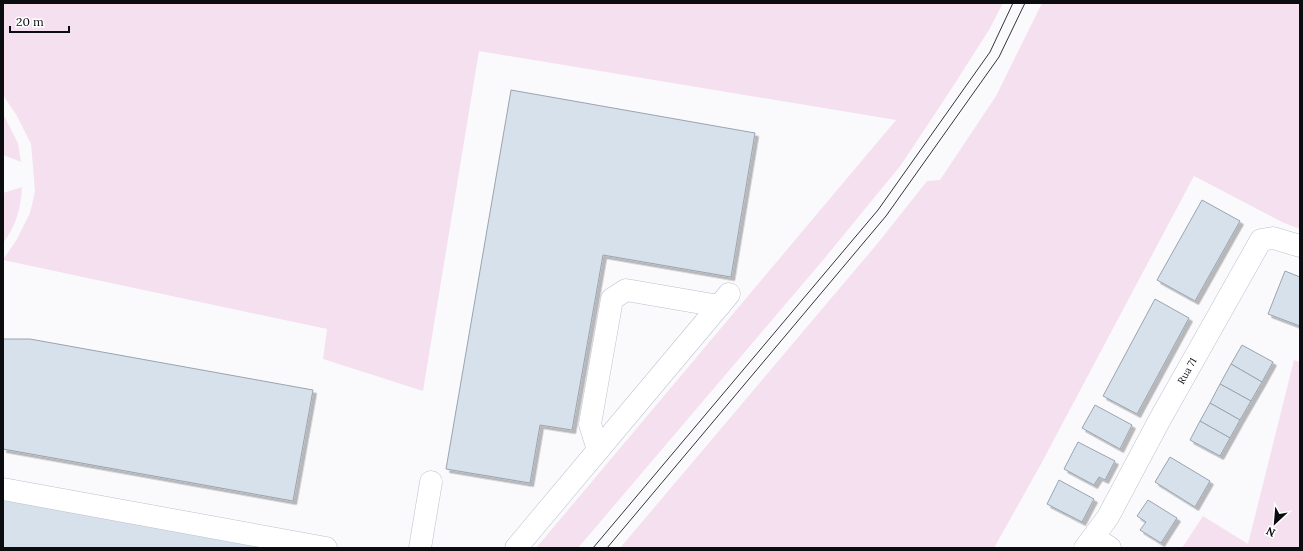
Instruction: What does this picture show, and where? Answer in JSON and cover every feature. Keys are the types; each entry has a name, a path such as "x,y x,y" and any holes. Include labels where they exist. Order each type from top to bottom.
{"street":[{"name":"Rua 71","path":"1096,544 1108,516 1159,421 1261,240 1273,238 1300,246"},
{"path":"516,548 724,300 626,290 612,299 590,424 598,450"},
{"path":"420,548 431,482"},
{"path":"3,489 326,548"}],"shaded area":[{"path":"3,3 1003,3 989,30 901,165 824,259 578,548 536,548 896,120 479,51 423,391 323,359 327,329 3,260 17,239 30,213 35,191 31,144 17,116 3,95"},
{"path":"1042,3 1300,3 1300,229 1284,223 1194,176 1041,464 994,548 620,548 877,244 927,181 940,180 996,96"},
{"path":"3,114 18,143 21,162 3,155"},
{"path":"22,187 17,216 8,237 3,243 3,193"},
{"path":"1294,360 1300,362 1300,548 1182,548 1203,516 1248,544"}],"building":[{"path":"511,90 755,133 731,277 603,255 572,430 540,425 530,483 446,469"},
{"path":"1202,200 1240,221 1195,301 1157,280"},
{"path":"1285,271 1300,277 1300,326 1268,314"},
{"path":"1155,299 1189,318 1137,414 1103,396"},
{"path":"3,339 30,339 313,390 293,501 3,449"},
{"path":"1242,345 1273,362 1262,382 1231,364"},
{"path":"1231,364 1262,382 1251,401 1220,384"},
{"path":"1220,384 1251,401 1240,420 1210,403"},
{"path":"1210,403 1240,420 1230,438 1200,421"},
{"path":"1095,405 1132,425 1120,449 1082,428"},
{"path":"1200,421 1230,438 1220,456 1190,440"},
{"path":"1078,442 1115,461 1105,480 1099,477 1094,485 1064,469"},
{"path":"1170,457 1210,481 1195,507 1155,482"},
{"path":"1059,480 1094,499 1082,522 1047,504"},
{"path":"3,498 281,548 3,548"},
{"path":"1148,500 1177,518 1161,543 1140,530 1146,522 1137,516"}],"tram line":[{"path":"593,548 878,210 990,52 1013,3"},
{"path":"607,548 886,216 999,57 1025,3"}]}
